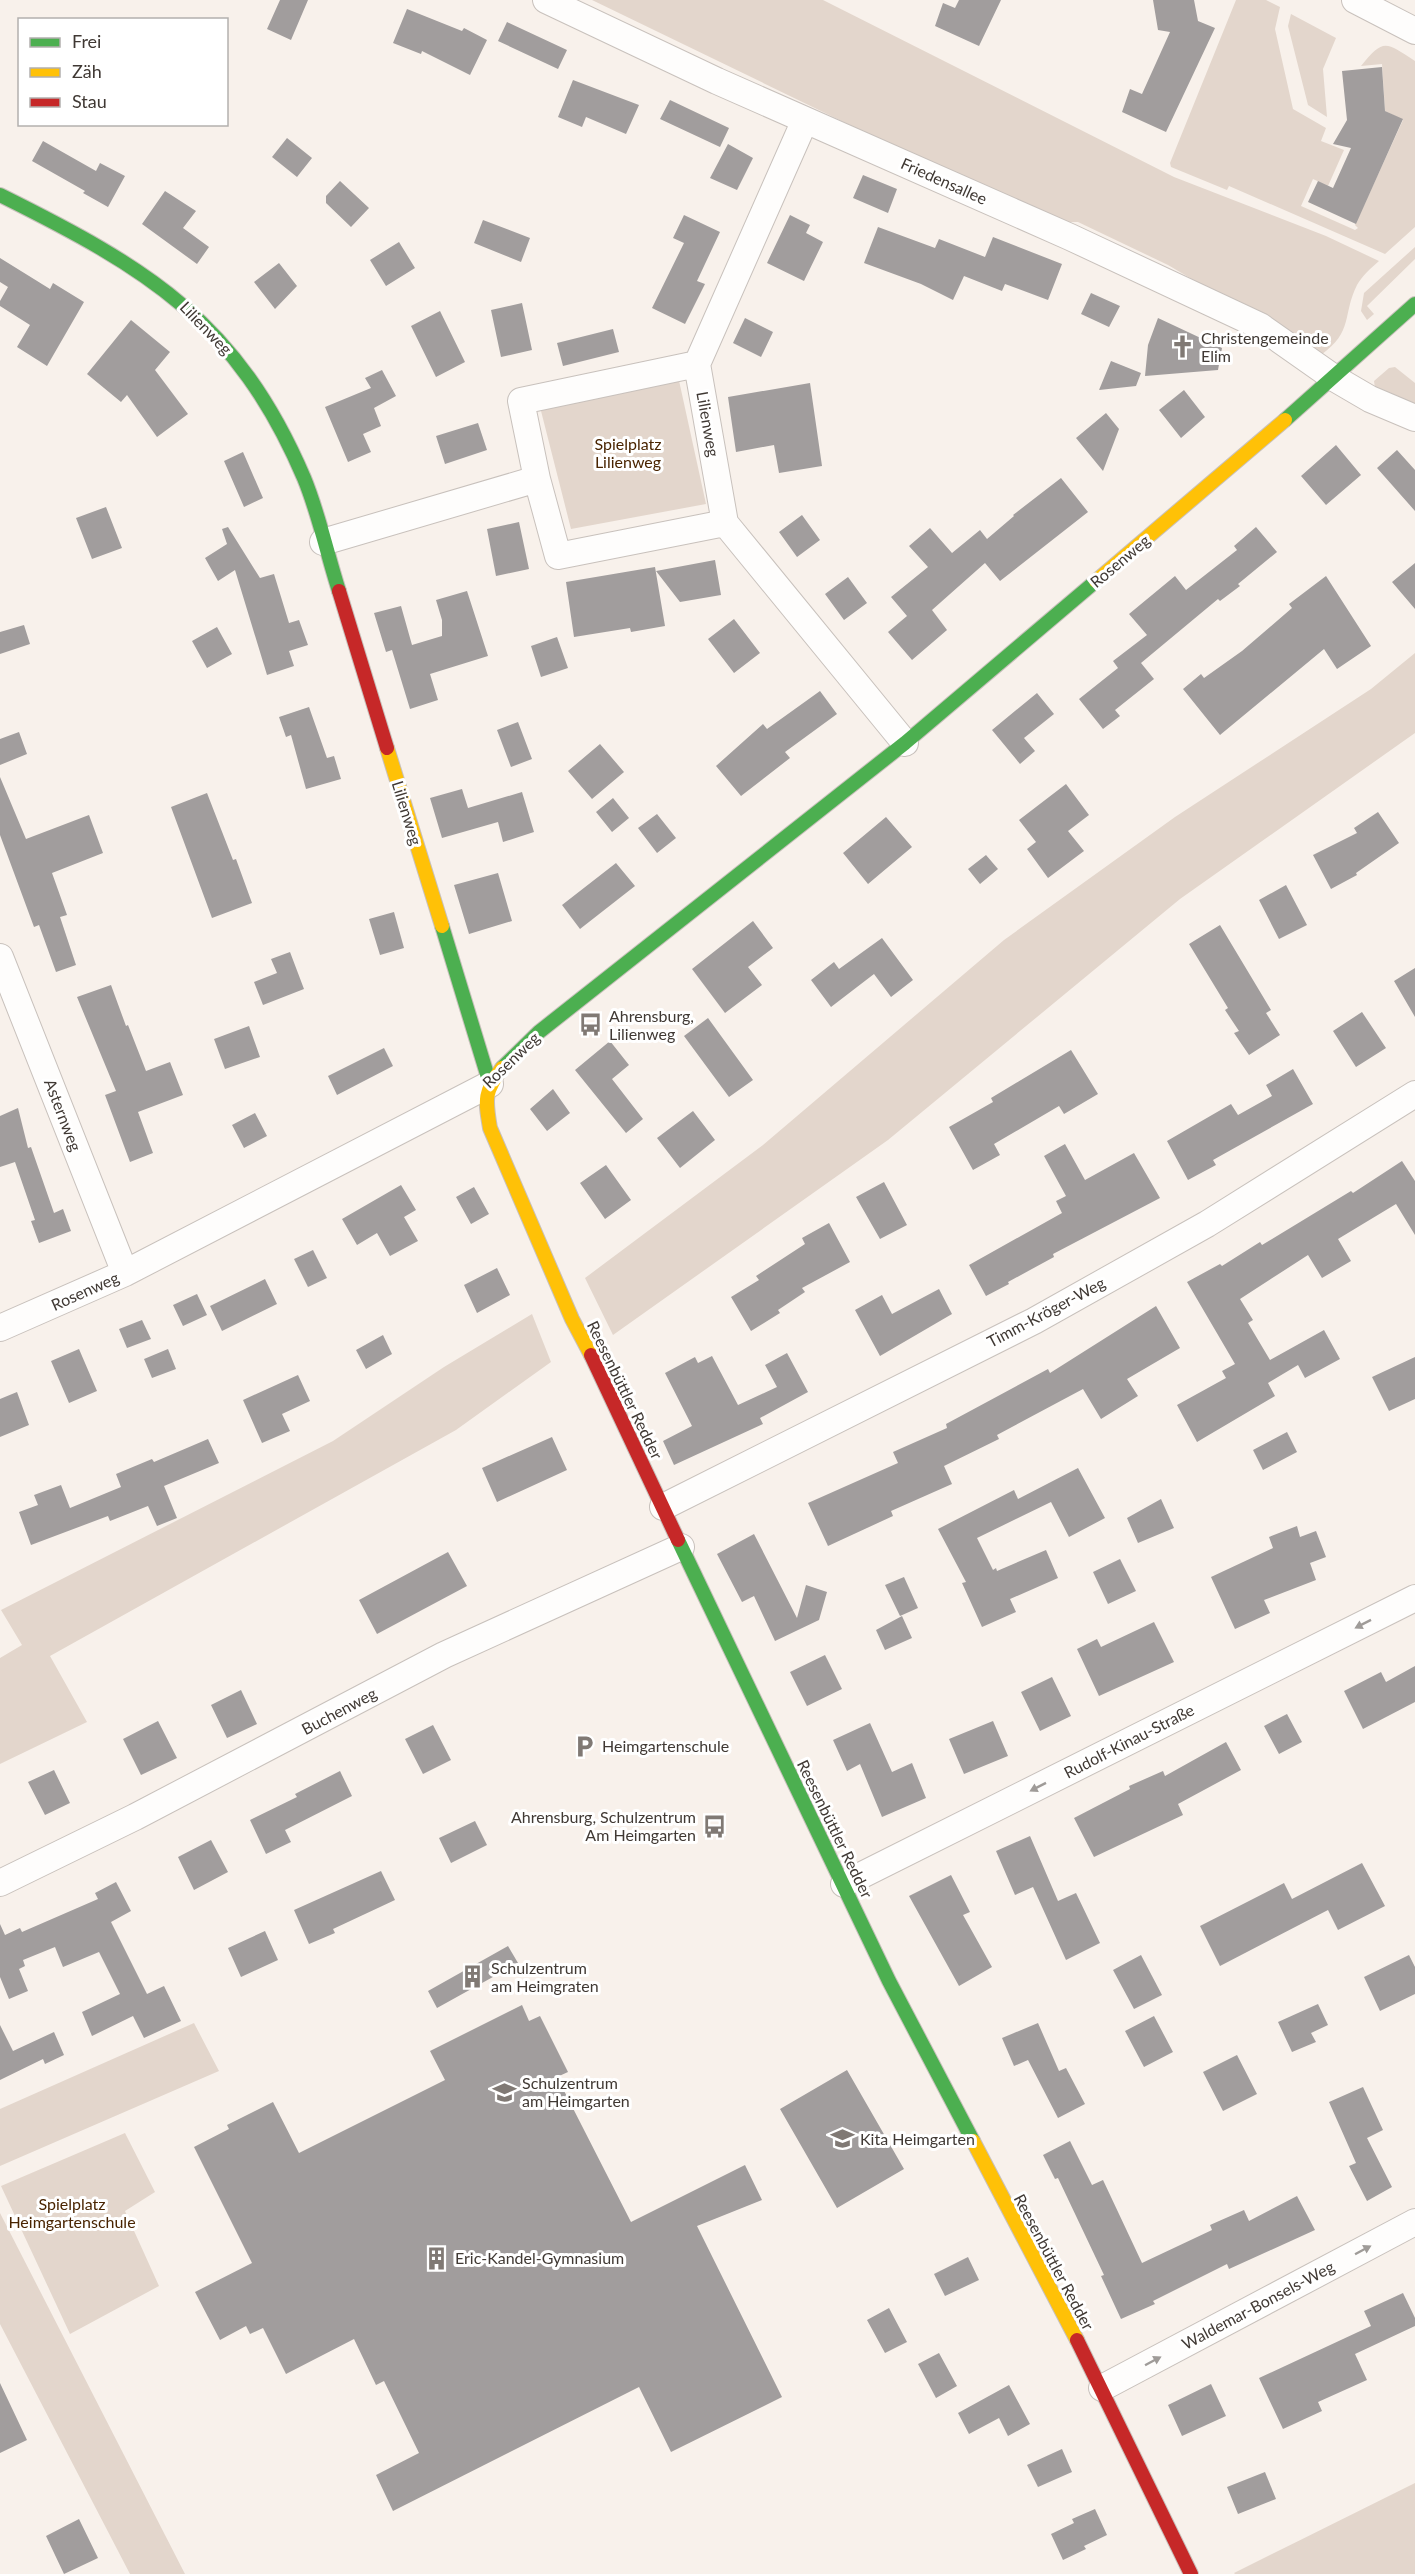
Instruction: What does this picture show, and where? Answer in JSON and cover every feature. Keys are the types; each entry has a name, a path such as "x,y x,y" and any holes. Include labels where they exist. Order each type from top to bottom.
{"street":[{"name":"Friedensallee","path":"546,0 717,81 1070,237 1260,326 1334,378 1370,399 1415,418"},
{"path":"1355,0 1415,31"},
{"path":"805,120 697,364 520,401 537,479 558,556 725,523 905,743"},
{"name":"Lilienweg","path":"0,195 92,241 136,267 167,290 213,333 251,377 273,412 305,481 490,1084"},
{"name":"Rosenweg","path":"0,1328 125,1273 490,1084 509,1059 539,1032 905,743 1334,378 1415,304"},
{"name":"Lilienweg","path":"697,364 725,523"},
{"path":"323,542 537,479"},
{"name":"Asternweg","path":"0,957 125,1273"},
{"name":"Reesenbüttler Redder","path":"490,1084 486,1103 490,1128 572,1319 607,1387 681,1547 930,2061 1102,2388 1191,2574"},
{"name":"Timm-Kröger-Weg","path":"663,1507 1034,1320 1207,1224 1415,1094"},
{"name":"Buchenweg","path":"0,1883 166,1801 444,1655 681,1547"},
{"name":"Rudolf-Kinau-Straße","path":"844,1884 1415,1598"},
{"name":"Waldemar-Bonsels-Weg","path":"1102,2388 1415,2222"}],"green space":[{"path":"592,0 823,0 1174,177 1326,236 1379,261 1359,282 1352,296 1343,330 1321,355 1168,265 1078,222 1063,222 949,173"},
{"path":"1236,0 1266,0 1280,7 1275,29 1293,109 1326,128 1321,141 1344,150 1328,186 1313,179 1301,206 1355,230 1358,228 1355,225 1403,120 1385,111 1382,64 1361,66 1375,51 1385,46 1415,61 1415,227 1385,254 1229,186 1227,190 1171,167 1170,163"},
{"path":"1291,14 1336,38 1323,69 1327,117 1308,105 1288,26"},
{"path":"1415,247 1415,259 1367,306 1374,314 1367,320 1361,311 1364,293"},
{"path":"1395,367 1415,383 1415,408 1375,388 1374,381 1389,368"},
{"name":"Spielplatz Lilienweg","path":"678,376 706,504 571,529 540,407"},
{"path":"1415,653 1415,733 1180,899 888,1140 613,1335 585,1278 763,1145 1004,940 1175,817 1371,689"},
{"path":"532,1314 551,1362 456,1430 50,1656 87,1722 0,1764 0,1658 22,1645 1,1610 333,1441 444,1367"},
{"path":"194,2023 219,2071 0,2166 0,2109"},
{"name":"Spielplatz Heimgartenschule","path":"125,2133 155,2192 125,2211 159,2286 70,2334 1,2186"},
{"path":"0,2213 185,2574 130,2574 0,2324"},
{"path":"1415,2483 1415,2574 1234,2573"}],"building":[{"path":"280,0 308,0 291,40 267,29"},
{"path":"959,0 1001,0 979,46 935,26 943,3 955,8"},
{"path":"1153,0 1194,0 1198,21 1215,28 1166,132 1122,112 1130,89 1142,94 1170,32 1158,30"},
{"path":"407,9 462,31 464,28 487,40 470,75 422,51 421,54 393,43"},
{"path":"507,22 567,50 558,69 498,41"},
{"path":"1382,67 1385,111 1403,119 1356,224 1308,202 1318,181 1333,188 1351,148 1333,144 1347,120 1342,71"},
{"path":"573,80 639,105 626,134 586,117 582,127 558,117"},
{"path":"670,100 729,128 720,147 660,119"},
{"path":"287,138 312,158 297,177 272,157"},
{"path":"43,141 96,171 100,163 125,176 108,207 32,161"},
{"path":"728,144 753,158 737,190 710,178"},
{"path":"863,175 897,189 888,213 853,198"},
{"path":"340,181 369,208 351,227 326,203 326,196"},
{"path":"165,191 196,211 183,228 209,247 197,264 142,224"},
{"path":"684,215 720,232 697,281 705,284 685,324 652,308 684,243 673,238"},
{"path":"790,215 810,225 806,233 823,242 804,281 767,263"},
{"path":"483,220 530,238 521,262 474,243"},
{"path":"878,227 935,248 939,239 985,257 993,237 1062,264 1048,300 1005,284 1002,291 964,276 953,300 921,284 864,263"},
{"path":"399,242 415,268 386,286 370,260"},
{"path":"0,258 50,289 53,283 84,302 47,366 17,347 30,325 0,306 0,301 8,287 0,282"},
{"path":"279,263 297,286 275,309 254,282"},
{"path":"1091,293 1120,306 1109,327 1081,314"},
{"path":"522,303 532,350 501,357 491,310"},
{"path":"440,311 465,362 436,377 411,326"},
{"path":"745,318 773,332 761,357 733,343"},
{"name":"Christengemeinde Elim","path":"1158,318 1222,348 1218,370 1145,376 1148,345"},
{"path":"131,320 170,352 155,370 188,414 157,437 127,395 121,402 87,374"},
{"path":"613,329 619,352 563,366 557,343"},
{"path":"1111,361 1141,373 1136,386 1099,390"},
{"path":"382,370 396,396 374,408 381,426 363,434 371,452 348,462 325,407 371,388 365,378"},
{"path":"810,383 822,466 779,473 774,445 736,452 728,397"},
{"path":"1184,390 1205,417 1181,438 1159,410"},
{"path":"1106,413 1119,429 1103,471 1076,438"},
{"path":"478,423 487,450 445,464 436,436"},
{"path":"1336,445 1361,475 1326,505 1301,476"},
{"path":"1397,450 1415,470 1415,511 1377,468"},
{"path":"243,452 263,498 244,507 224,461"},
{"path":"1061,478 1088,512 1000,581 985,563 932,610 947,630 912,660 888,632 907,616 891,597 928,567 909,546 930,528 952,553 980,530 987,539 1013,515"},
{"path":"106,507 122,548 92,559 76,518"},
{"path":"802,515 820,540 797,557 779,532"},
{"path":"519,522 529,569 496,576 487,529"},
{"path":"228,527 260,578 274,574 289,623 299,620 308,645 289,651 294,666 267,675 235,570 218,581 205,558 227,544 222,529"},
{"path":"1256,527 1277,552 1238,584 1240,586 1220,601 1218,599 1141,663 1154,679 1115,710 1120,716 1103,729 1079,699 1118,668 1113,661 1147,635 1129,614 1175,576 1186,590 1237,550 1234,546"},
{"path":"715,560 721,595 680,602 656,571"},
{"path":"1415,563 1415,609 1392,582"},
{"path":"655,567 665,626 631,632 630,628 574,637 566,582"},
{"path":"1326,576 1371,646 1337,669 1324,649 1220,735 1183,689 1201,674 1204,678 1242,651 1292,608 1289,604"},
{"path":"848,577 867,603 844,620 825,594"},
{"path":"467,591 488,656 430,674 438,700 410,709 392,650 386,652 374,613 401,606 412,645 442,636 442,620 436,600"},
{"path":"734,619 760,653 734,673 708,639"},
{"path":"24,625 30,644 0,654 0,632"},
{"path":"217,627 232,654 207,668 192,641"},
{"path":"557,637 568,668 541,677 531,646"},
{"path":"820,691 837,714 785,752 790,758 741,796 716,766 763,724 767,729"},
{"path":"1037,693 1054,714 1024,738 1035,751 1020,764 992,730"},
{"path":"309,707 327,758 334,756 341,779 306,789 291,735 286,737 279,717"},
{"path":"518,722 532,759 511,767 497,730"},
{"path":"19,732 27,754 0,765 0,739"},
{"path":"600,744 624,772 592,799 568,771"},
{"path":"0,777 26,839 89,815 103,853 52,873 67,915 60,917 76,965 56,972 39,925 34,927 0,835"},
{"path":"1066,784 1089,815 1068,831 1084,851 1048,878 1027,849 1036,842 1019,820"},
{"path":"462,789 468,808 522,792 534,832 503,842 498,822 442,838 430,798"},
{"path":"207,793 233,860 236,859 252,903 212,918 171,807"},
{"path":"613,798 629,818 612,832 596,812"},
{"path":"1378,812 1399,843 1356,873 1357,875 1331,889 1313,855 1357,833 1354,828"},
{"path":"657,814 676,838 657,853 638,828"},
{"path":"886,817 912,847 868,884 843,853"},
{"path":"986,855 998,869 980,884 968,869"},
{"path":"616,863 635,886 580,929 562,905"},
{"path":"498,873 512,921 469,934 454,885"},
{"path":"1286,885 1307,925 1279,939 1259,900"},
{"path":"394,912 404,948 380,955 369,919"},
{"path":"753,921 773,948 748,967 762,985 725,1013 692,969"},
{"path":"1220,925 1271,1010 1266,1013 1280,1035 1249,1055 1234,1033 1239,1031 1225,1010 1228,1008 1189,944"},
{"path":"882,938 913,980 891,997 874,974 831,1007 811,980 834,962 839,969"},
{"path":"290,952 304,989 263,1005 254,982 277,973 271,959"},
{"path":"1415,968 1415,1017 1394,981"},
{"path":"111,985 146,1071 170,1062 183,1095 138,1112 153,1153 130,1162 105,1095 116,1091 77,997"},
{"path":"1362,1012 1386,1048 1356,1067 1333,1031"},
{"path":"708,1018 753,1080 729,1097 684,1036"},
{"path":"249,1026 260,1057 225,1069 214,1039"},
{"path":"610,1041 629,1065 612,1079 643,1119 626,1133 575,1070"},
{"path":"384,1048 393,1066 337,1095 328,1076"},
{"path":"1071,1050 1098,1094 1064,1114 1059,1106 994,1144 1000,1155 973,1170 949,1127 993,1102 991,1098"},
{"path":"1293,1069 1313,1104 1213,1160 1216,1165 1188,1180 1167,1141 1231,1104 1238,1115 1272,1096 1266,1085"},
{"path":"553,1089 570,1113 547,1131 530,1109"},
{"path":"18,1108 28,1148 31,1147 54,1213 63,1209 71,1231 39,1243 31,1221 35,1220 15,1162 0,1167 0,1116"},
{"path":"693,1111 715,1140 680,1168 657,1138"},
{"path":"255,1113 267,1136 244,1148 232,1125"},
{"path":"1065,1144 1085,1180 1134,1153 1160,1198 1053,1254 1054,1257 986,1296 969,1265 1062,1213 1056,1201 1066,1196 1044,1156"},
{"path":"1402,1161 1415,1181 1415,1235 1396,1204 1338,1239 1351,1261 1322,1278 1308,1255 1240,1299 1253,1320 1248,1323 1270,1360 1324,1330 1340,1359 1305,1378 1298,1365 1268,1383 1275,1396 1197,1442 1177,1405 1226,1378 1222,1371 1235,1364 1187,1282 1220,1264 1222,1266 1260,1242 1262,1245 1351,1191 1353,1193"},
{"path":"606,1165 631,1200 605,1219 580,1183"},
{"path":"884,1182 907,1225 880,1239 856,1197"},
{"path":"401,1185 416,1210 404,1217 418,1241 390,1256 377,1233 357,1245 342,1219"},
{"path":"474,1187 489,1214 471,1224 456,1197"},
{"path":"829,1223 850,1262 802,1288 805,1292 778,1310 780,1313 751,1331 731,1297 759,1280 756,1276 805,1244 802,1238"},
{"path":"313,1250 327,1278 308,1287 294,1259"},
{"path":"497,1268 510,1295 477,1313 464,1285"},
{"path":"265,1279 277,1304 222,1331 210,1306"},
{"path":"939,1289 952,1314 880,1356 855,1310 882,1295 892,1314"},
{"path":"197,1294 207,1315 183,1326 173,1305"},
{"path":"1156,1306 1180,1348 1127,1379 1138,1396 1101,1419 1083,1389 997,1435 999,1439 944,1466 952,1484 891,1511 893,1516 828,1546 808,1503 898,1463 893,1452 947,1428 946,1424 1048,1369 1050,1373"},
{"path":"142,1320 151,1339 127,1348 119,1329"},
{"path":"383,1335 392,1354 366,1369 356,1350"},
{"path":"79,1349 97,1391 69,1403 51,1361"},
{"path":"168,1349 176,1369 152,1378 144,1359"},
{"path":"787,1353 808,1392 760,1418 763,1424 674,1465 663,1441 692,1426 665,1373 695,1357 698,1363 712,1356 738,1405 777,1387 765,1365"},
{"path":"1415,1357 1415,1399 1389,1411 1372,1377"},
{"path":"298,1375 310,1401 282,1414 290,1431 262,1443 243,1400"},
{"path":"17,1392 29,1425 0,1437 0,1399"},
{"path":"1287,1432 1297,1452 1263,1470 1253,1450"},
{"path":"552,1437 567,1470 497,1502 482,1468"},
{"path":"208,1439 219,1463 164,1486 177,1518 157,1526 148,1506 110,1521 108,1516 31,1545 19,1512 38,1505 34,1495 61,1485 70,1508 121,1487 116,1474 152,1459 154,1462"},
{"path":"1078,1468 1105,1518 1069,1537 1051,1502 977,1538 993,1570 996,1568 997,1571 1046,1550 1058,1578 1010,1599 1016,1612 982,1627 962,1583 966,1582 938,1529 1014,1490 1018,1499"},
{"path":"1161,1499 1174,1528 1138,1543 1127,1518"},
{"path":"1297,1526 1300,1537 1316,1531 1326,1557 1310,1563 1316,1580 1264,1600 1270,1613 1235,1629 1211,1577 1273,1548 1269,1537"},
{"path":"754,1534 797,1618 806,1585 827,1592 819,1620 775,1641 754,1596 742,1602 717,1554"},
{"path":"448,1552 467,1586 377,1634 359,1600"},
{"path":"1120,1559 1136,1591 1108,1604 1093,1572"},
{"path":"904,1577 918,1608 900,1616 885,1585"},
{"path":"902,1616 912,1638 885,1650 876,1630"},
{"path":"1154,1622 1174,1662 1099,1696 1077,1649 1097,1639 1101,1647"},
{"path":"825,1655 842,1689 807,1706 790,1672"},
{"path":"1415,1666 1415,1702 1363,1729 1344,1691 1381,1672 1386,1682"},
{"path":"1052,1677 1071,1716 1040,1731 1021,1692"},
{"path":"241,1690 257,1724 227,1738 211,1705"},
{"path":"1287,1714 1302,1742 1279,1754 1264,1726"},
{"path":"158,1721 177,1758 141,1775 123,1739"},
{"path":"993,1721 1008,1756 964,1774 949,1739"},
{"path":"870,1723 892,1772 912,1763 926,1798 882,1817 860,1764 847,1771 833,1740"},
{"path":"433,1725 451,1760 423,1774 405,1739"},
{"path":"1226,1742 1241,1770 1178,1804 1183,1815 1094,1857 1074,1818 1130,1789 1129,1786 1163,1771 1165,1776"},
{"path":"54,1770 70,1803 45,1815 28,1782"},
{"path":"340,1771 352,1796 285,1830 291,1842 266,1854 250,1820 297,1797 295,1794"},
{"path":"475,1821 487,1845 451,1863 439,1838"},
{"path":"1030,1836 1058,1901 1076,1893 1100,1943 1066,1960 1033,1887 1015,1895 996,1851"},
{"path":"211,1840 228,1872 194,1890 178,1857"},
{"path":"1362,1863 1385,1906 1338,1930 1328,1910 1220,1966 1200,1926 1284,1883 1292,1899"},
{"path":"381,1871 395,1900 333,1929 335,1933 309,1944 294,1910"},
{"path":"951,1875 970,1912 963,1915 992,1967 959,1986 909,1896"},
{"path":"116,1882 131,1911 111,1922 147,1994 164,1986 181,2021 144,2038 133,2016 92,2036 82,2012 120,1994 99,1952 63,1967 55,1947 23,1960 25,1966 19,1969 28,1991 9,1999 0,1977 0,1924 5,1935 20,1928 22,1932 98,1899 95,1893"},
{"path":"265,1931 278,1960 241,1977 228,1948"},
{"name":"Schulzentrum am Heimgraten","path":"508,1946 518,1963 437,2008 428,1991"},
{"path":"1141,1955 1162,1995 1134,2009 1113,1970"},
{"path":"1409,1955 1415,1967 1415,1994 1380,2011 1364,1977"},
{"path":"1318,2004 1328,2025 1311,2033 1316,2042 1292,2052 1278,2022"},
{"name":"Eric-Kandel-Gymnasium","path":"522,2005 529,2021 540,2016 568,2072 557,2077 631,2222 745,2165 762,2200 697,2226 782,2397 671,2452 639,2387 393,2511 376,2475 419,2453 384,2381 376,2385 354,2339 286,2374 263,2328 250,2334 246,2326 220,2340 195,2292 252,2263 194,2147 229,2129 227,2125 273,2102 299,2153 445,2080 430,2051"},
{"path":"1154,2016 1173,2052 1144,2067 1125,2031"},
{"path":"1038,2023 1059,2071 1066,2068 1085,2104 1058,2118 1028,2060 1014,2066 1002,2038"},
{"path":"0,2025 13,2051 54,2032 64,2055 45,2064 43,2059 0,2080"},
{"path":"1237,2055 1257,2094 1223,2111 1203,2072"},
{"name":"Kita Heimgarten","path":"847,2070 904,2169 837,2208 780,2109"},
{"path":"1363,2087 1383,2130 1367,2138 1392,2187 1367,2201 1349,2166 1356,2163 1329,2102"},
{"path":"1070,2141 1092,2185 1103,2180 1142,2263 1212,2230 1210,2225 1244,2210 1249,2221 1297,2196 1315,2230 1229,2269 1227,2264 1153,2301 1155,2304 1121,2319 1101,2276 1104,2275 1058,2178 1055,2179 1043,2155"},
{"path":"968,2257 979,2280 945,2296 934,2274"},
{"path":"1403,2293 1415,2318 1415,2326 1355,2354 1367,2380 1318,2402 1322,2411 1283,2429 1259,2378 1371,2326 1364,2311"},
{"path":"889,2308 907,2342 885,2353 867,2320"},
{"path":"939,2353 957,2386 936,2398 918,2364"},
{"path":"0,2383 27,2440 0,2453"},
{"path":"1211,2384 1226,2416 1182,2436 1168,2405"},
{"path":"1009,2385 1030,2424 1008,2436 999,2418 969,2434 958,2413"},
{"path":"1062,2449 1072,2472 1038,2487 1027,2465"},
{"path":"1265,2472 1276,2499 1238,2514 1227,2487"},
{"path":"1095,2509 1107,2535 1063,2560 1051,2534 1074,2523 1072,2519"},
{"path":"79,2519 98,2558 64,2574 46,2536"}],"traffic: fast":[{"path":"0,195 100,248 143,275 182,305 217,339 249,378 278,424 304,478 319,520 339,591"},
{"path":"1285,420 1415,304"},
{"path":"502,1068 539,1032 905,743 1096,581"},
{"path":"442,926 490,1084"},
{"path":"678,1540 889,1981 973,2141"}],"traffic: slow":[{"path":"1096,581 1285,420"},
{"path":"387,748 442,926"},
{"path":"502,1068 487,1096 490,1128 572,1319 591,1355"},
{"path":"973,2141 1077,2340"}],"traffic: jam":[{"path":"339,591 387,748"},
{"path":"591,1355 678,1540"},
{"path":"1077,2340 1191,2574"}],"place":[{"name":"Christengemeinde Elim","path":"1183,347"},
{"name":"Ahrensburg, Lilienweg","path":"591,1025"},
{"name":"Heimgartenschule","path":"584,1746"},
{"name":"Ahrensburg, Schulzentrum Am Heimgarten","path":"714,1826"},
{"name":"Schulzentrum am Heimgraten","path":"473,1977"},
{"name":"Schulzentrum am Heimgarten","path":"504,2092"},
{"name":"Kita Heimgarten","path":"842,2139"},
{"name":"Eric-Kandel-Gymnasium","path":"437,2258"}]}
